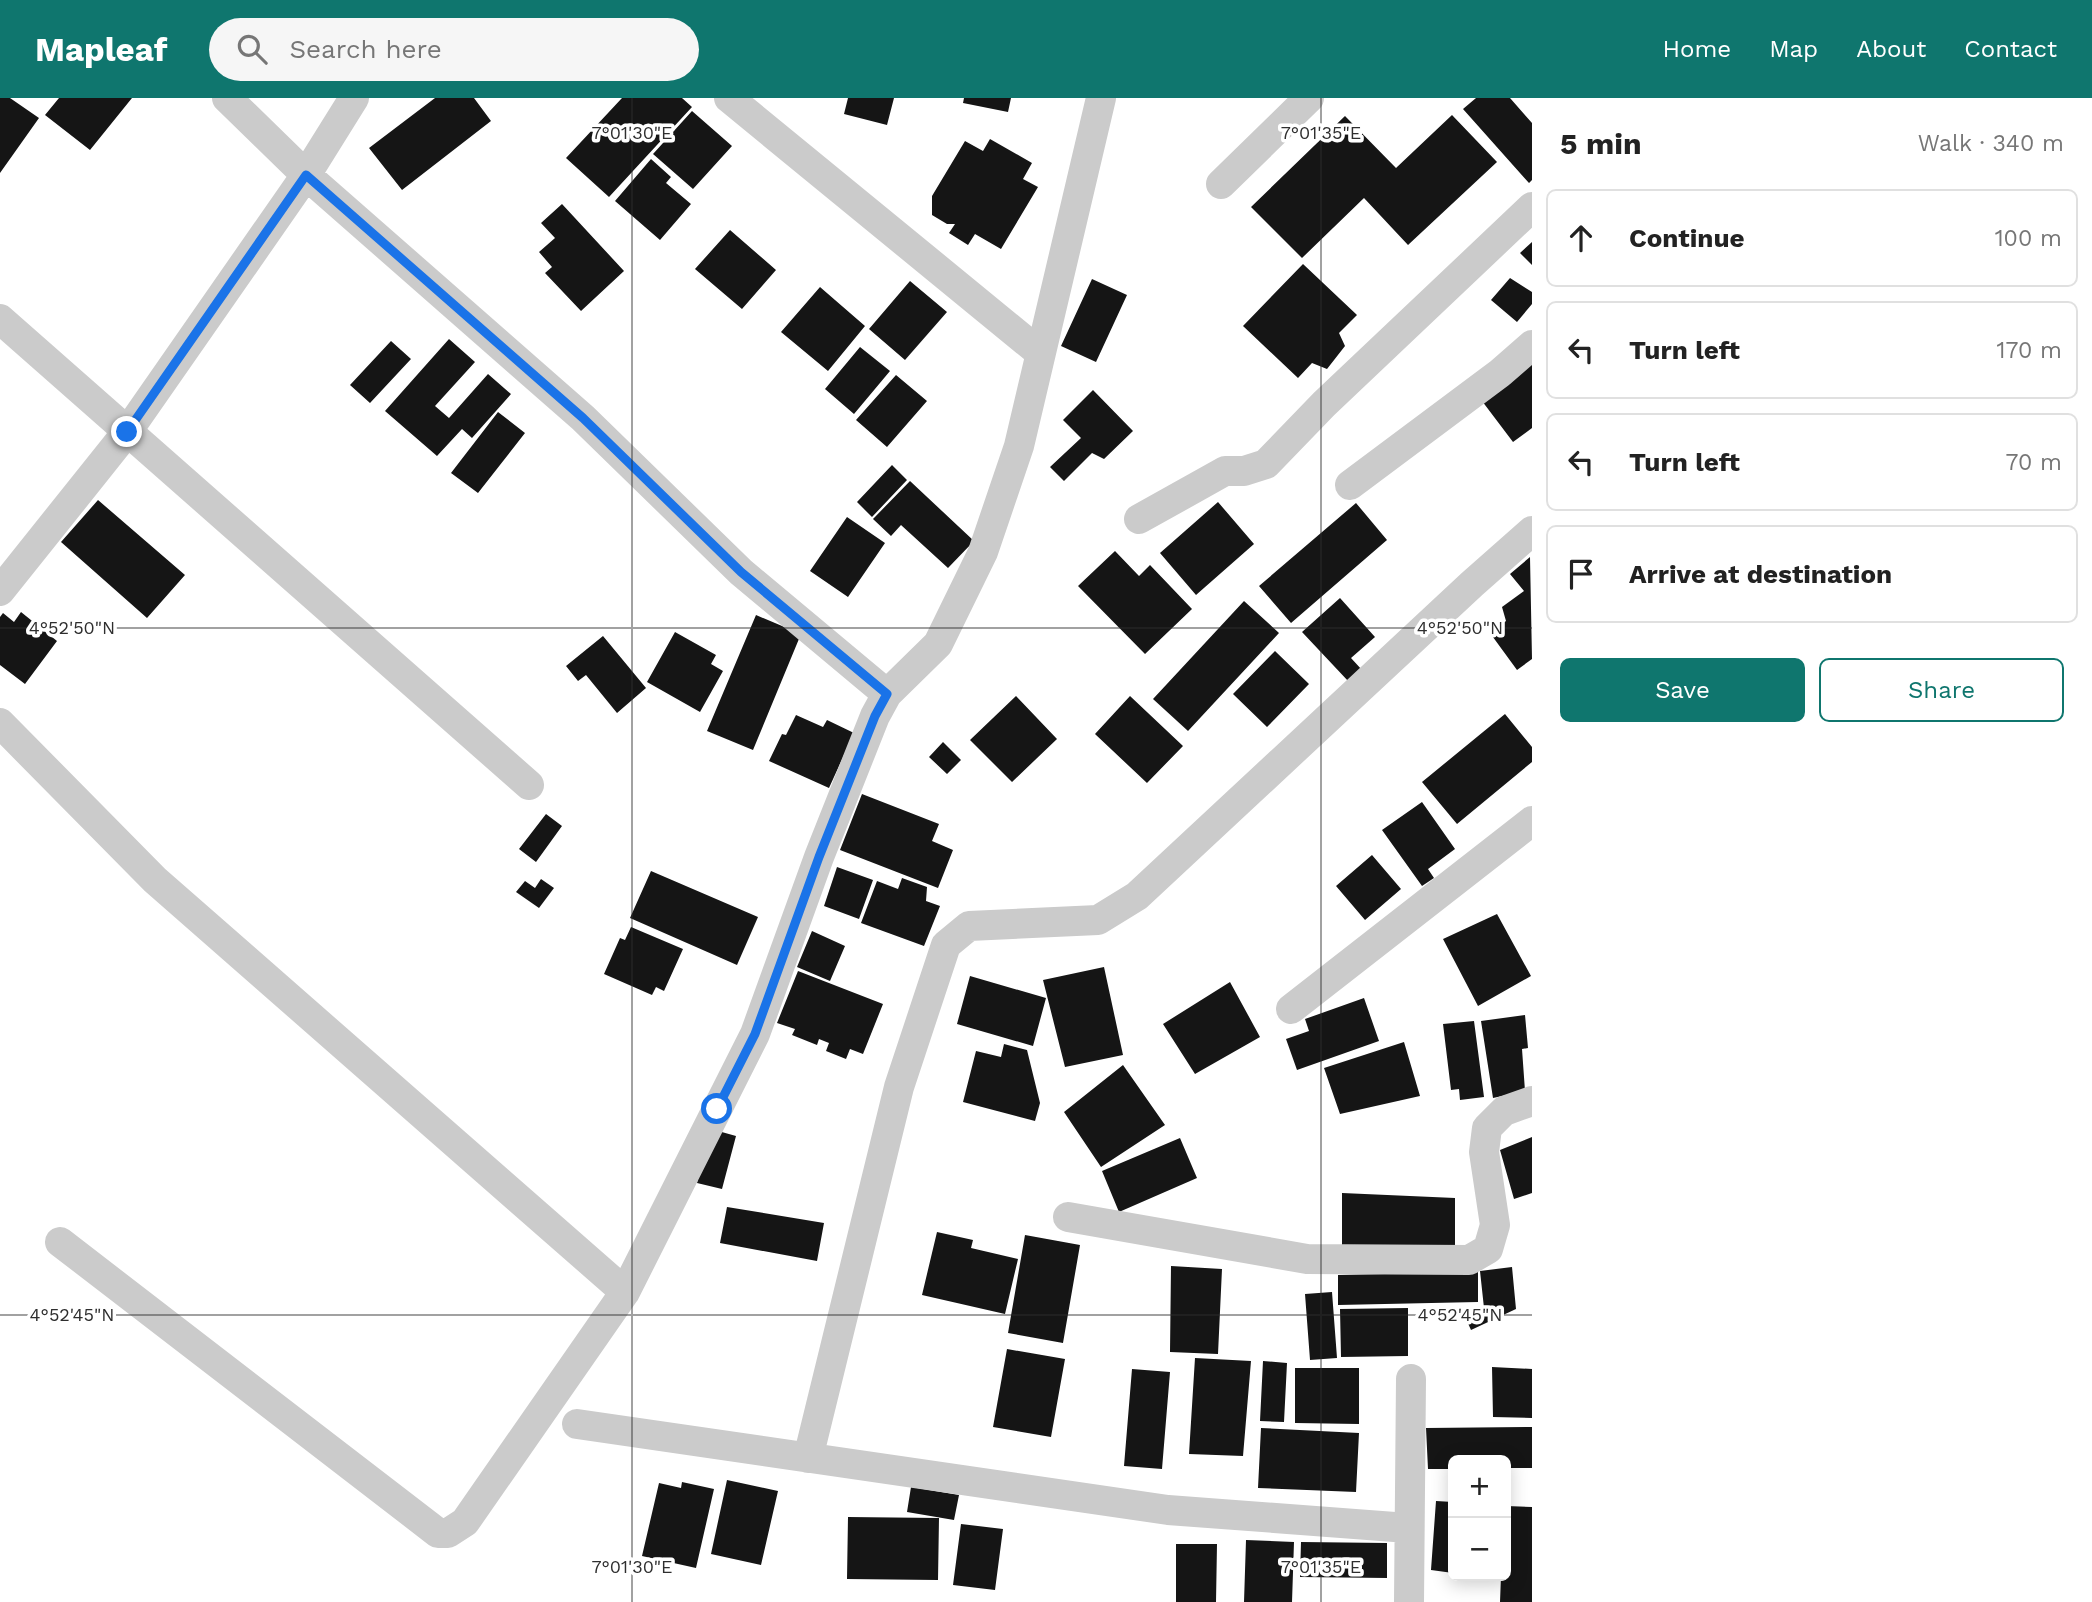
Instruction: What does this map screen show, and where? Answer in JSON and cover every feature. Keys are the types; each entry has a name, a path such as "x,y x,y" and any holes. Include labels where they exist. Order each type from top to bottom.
{"street":[{"path":"227,98 306,175 583,418 741,572 887,694"},
{"path":"0,591 127,432 306,175 354,98"},
{"path":"729,98 1040,352"},
{"path":"60,1242 438,1533 448,1533 465,1522 625,1292 755,1034 819,857 875,716 887,694 938,644 983,552 1019,446 1101,98"},
{"path":"1221,184 1309,98"},
{"path":"1139,519 1225,471 1244,471 1266,464 1324,404 1532,207"},
{"path":"0,319 529,785"},
{"path":"1350,485 1500,373 1532,345"},
{"path":"808,1458 899,1087 946,945 969,926 1098,920 1137,896 1532,531"},
{"path":"0,723 155,880 625,1292"},
{"path":"1291,1009 1532,821"},
{"path":"1068,1217 1307,1259 1469,1260 1488,1249 1495,1225 1484,1152 1487,1128 1504,1111 1532,1101"},
{"path":"1409,1602 1411,1379"},
{"path":"577,1424 1168,1510 1408,1528"}],"building":[{"path":"0,98 10,98 39,118 0,173"},
{"path":"59,98 132,98 90,150 45,115"},
{"path":"435,98 474,98 491,121 402,190 369,148"},
{"path":"622,98 682,98 692,107 609,197 566,158"},
{"path":"848,98 894,98 887,125 844,114"},
{"path":"964,98 1011,98 1008,112 963,103"},
{"path":"1476,98 1510,98 1532,123 1532,180 1529,183 1463,109"},
{"path":"692,111 732,146 693,189 653,154"},
{"path":"1452,115 1497,162 1408,245 1364,198 1302,258 1251,207 1345,116 1396,168"},
{"path":"990,139 1032,163 1023,179 1038,187 1001,249 975,234 968,245 949,233 955,224 947,224 932,215 932,196 965,141 983,151"},
{"path":"651,159 671,177 666,183 691,204 660,240 615,201"},
{"path":"562,204 624,271 581,311 545,273 552,267 539,252 555,238 541,223"},
{"path":"730,230 776,270 742,309 695,269"},
{"path":"1532,242 1532,265 1520,253"},
{"path":"1303,264 1357,315 1339,333 1345,346 1327,369 1312,363 1298,378 1243,326"},
{"path":"1510,278 1532,292 1532,304 1517,322 1491,300"},
{"path":"1092,279 1127,295 1096,362 1061,346"},
{"path":"910,281 947,312 905,360 869,329"},
{"path":"820,287 865,326 828,371 781,332"},
{"path":"449,339 475,362 435,406 449,418 488,374 511,394 472,438 462,429 437,456 385,411"},
{"path":"391,341 411,359 370,403 350,385"},
{"path":"860,347 890,371 854,414 825,389"},
{"path":"1532,364 1532,428 1513,442 1482,401"},
{"path":"896,375 927,401 887,447 856,420"},
{"path":"1093,390 1133,431 1104,459 1092,453 1064,481 1050,467 1081,438 1063,420"},
{"path":"498,412 525,433 478,493 451,473"},
{"path":"892,465 907,480 872,517 857,502"},
{"path":"910,481 974,541 948,568 901,525 891,536 873,519"},
{"path":"98,500 185,575 147,618 61,542"},
{"path":"1218,502 1254,544 1196,595 1160,553"},
{"path":"1356,503 1387,540 1291,623 1259,586"},
{"path":"847,517 885,543 848,597 810,571"},
{"path":"1115,551 1139,576 1150,565 1192,609 1145,654 1078,586"},
{"path":"1530,557 1532,659 1517,670 1490,633 1506,621 1502,607 1524,591 1510,574"},
{"path":"1340,598 1375,637 1351,658 1362,670 1349,682 1302,632"},
{"path":"1244,601 1279,633 1188,731 1153,699"},
{"path":"21,612 57,641 25,684 0,665 0,617 3,613 14,622"},
{"path":"756,615 801,634 753,750 707,731"},
{"path":"675,632 716,655 711,664 723,671 700,712 647,682"},
{"path":"603,636 646,688 617,713 586,675 578,681 566,666"},
{"path":"1275,651 1309,684 1267,727 1233,694"},
{"path":"1016,696 1057,739 1012,782 970,740"},
{"path":"1130,696 1183,746 1147,783 1095,734"},
{"path":"1505,714 1532,747 1532,762 1457,824 1422,782"},
{"path":"796,715 823,727 827,720 854,733 829,788 769,761 782,734 786,735"},
{"path":"943,742 961,760 947,774 929,757"},
{"path":"862,794 939,824 932,841 953,850 938,888 840,850"},
{"path":"1422,802 1455,849 1428,869 1434,878 1422,886 1382,830"},
{"path":"546,814 562,826 536,862 519,849"},
{"path":"1372,855 1401,889 1365,920 1336,886"},
{"path":"837,867 873,880 859,919 824,906"},
{"path":"651,871 758,917 737,965 630,918"},
{"path":"902,878 927,887 926,901 940,906 924,946 861,923 877,881 898,889"},
{"path":"541,879 554,888 539,908 516,892 525,881 535,888"},
{"path":"1497,914 1531,976 1478,1006 1443,939"},
{"path":"631,927 683,949 664,991 656,987 652,995 604,974 620,938 625,940"},
{"path":"812,931 845,946 830,981 797,967"},
{"path":"1104,967 1123,1055 1065,1067 1043,980"},
{"path":"798,971 883,1004 863,1054 850,1049 846,1059 826,1051 829,1043 819,1039 817,1045 792,1035 795,1029 777,1023"},
{"path":"970,976 1046,998 1033,1046 957,1024"},
{"path":"1230,982 1260,1037 1195,1074 1163,1024"},
{"path":"1364,998 1379,1041 1297,1070 1286,1039 1309,1031 1305,1019"},
{"path":"1525,1015 1528,1048 1522,1049 1525,1091 1493,1098 1481,1021"},
{"path":"1474,1021 1484,1097 1460,1100 1459,1089 1451,1090 1443,1024"},
{"path":"1404,1042 1420,1096 1340,1114 1324,1068"},
{"path":"1004,1044 1027,1050 1040,1103 1035,1121 963,1102 976,1051 1001,1057"},
{"path":"1123,1065 1165,1125 1101,1167 1064,1112"},
{"path":"711,1129 736,1136 722,1189 697,1183"},
{"path":"1532,1137 1532,1193 1514,1199 1500,1150"},
{"path":"1180,1138 1197,1178 1119,1212 1102,1171"},
{"path":"1342,1193 1455,1198 1455,1250 1342,1246"},
{"path":"727,1207 824,1223 817,1261 720,1243"},
{"path":"937,1232 973,1240 971,1248 1018,1259 1005,1314 922,1295"},
{"path":"1025,1235 1080,1245 1063,1343 1008,1333"},
{"path":"1171,1266 1222,1269 1218,1354 1170,1352"},
{"path":"1512,1267 1516,1309 1471,1330 1462,1310 1484,1308 1480,1271"},
{"path":"1478,1272 1478,1302 1338,1305 1338,1275"},
{"path":"1332,1292 1337,1358 1310,1360 1305,1294"},
{"path":"1408,1308 1408,1356 1341,1357 1340,1309"},
{"path":"1007,1349 1065,1359 1051,1437 993,1427"},
{"path":"1195,1358 1251,1361 1243,1456 1189,1454"},
{"path":"1263,1361 1287,1363 1284,1422 1260,1421"},
{"path":"1492,1367 1532,1369 1532,1418 1493,1417"},
{"path":"1295,1368 1359,1368 1359,1424 1295,1423"},
{"path":"1132,1369 1170,1372 1162,1469 1124,1466"},
{"path":"1532,1427 1532,1468 1511,1468 1511,1455 1448,1455 1448,1469 1428,1469 1426,1428"},
{"path":"1261,1428 1359,1433 1356,1492 1258,1488"},
{"path":"727,1480 778,1491 761,1565 711,1554"},
{"path":"682,1482 714,1489 696,1568 642,1556 659,1483 681,1488"},
{"path":"911,1487 959,1495 954,1520 907,1512"},
{"path":"1436,1501 1448,1502 1448,1572 1431,1570"},
{"path":"1511,1506 1532,1507 1532,1602 1500,1602 1501,1581 1511,1581"},
{"path":"848,1517 939,1518 938,1580 847,1579"},
{"path":"961,1524 1003,1529 995,1590 953,1585"},
{"path":"1246,1540 1294,1542 1292,1602 1244,1602"},
{"path":"1301,1542 1387,1543 1387,1578 1300,1577"},
{"path":"1176,1544 1217,1544 1216,1602 1176,1602"}],"route":[{"path":"127,432 306,175 583,418 741,572 887,694 875,716 819,857 755,1034 717,1109"}]}
